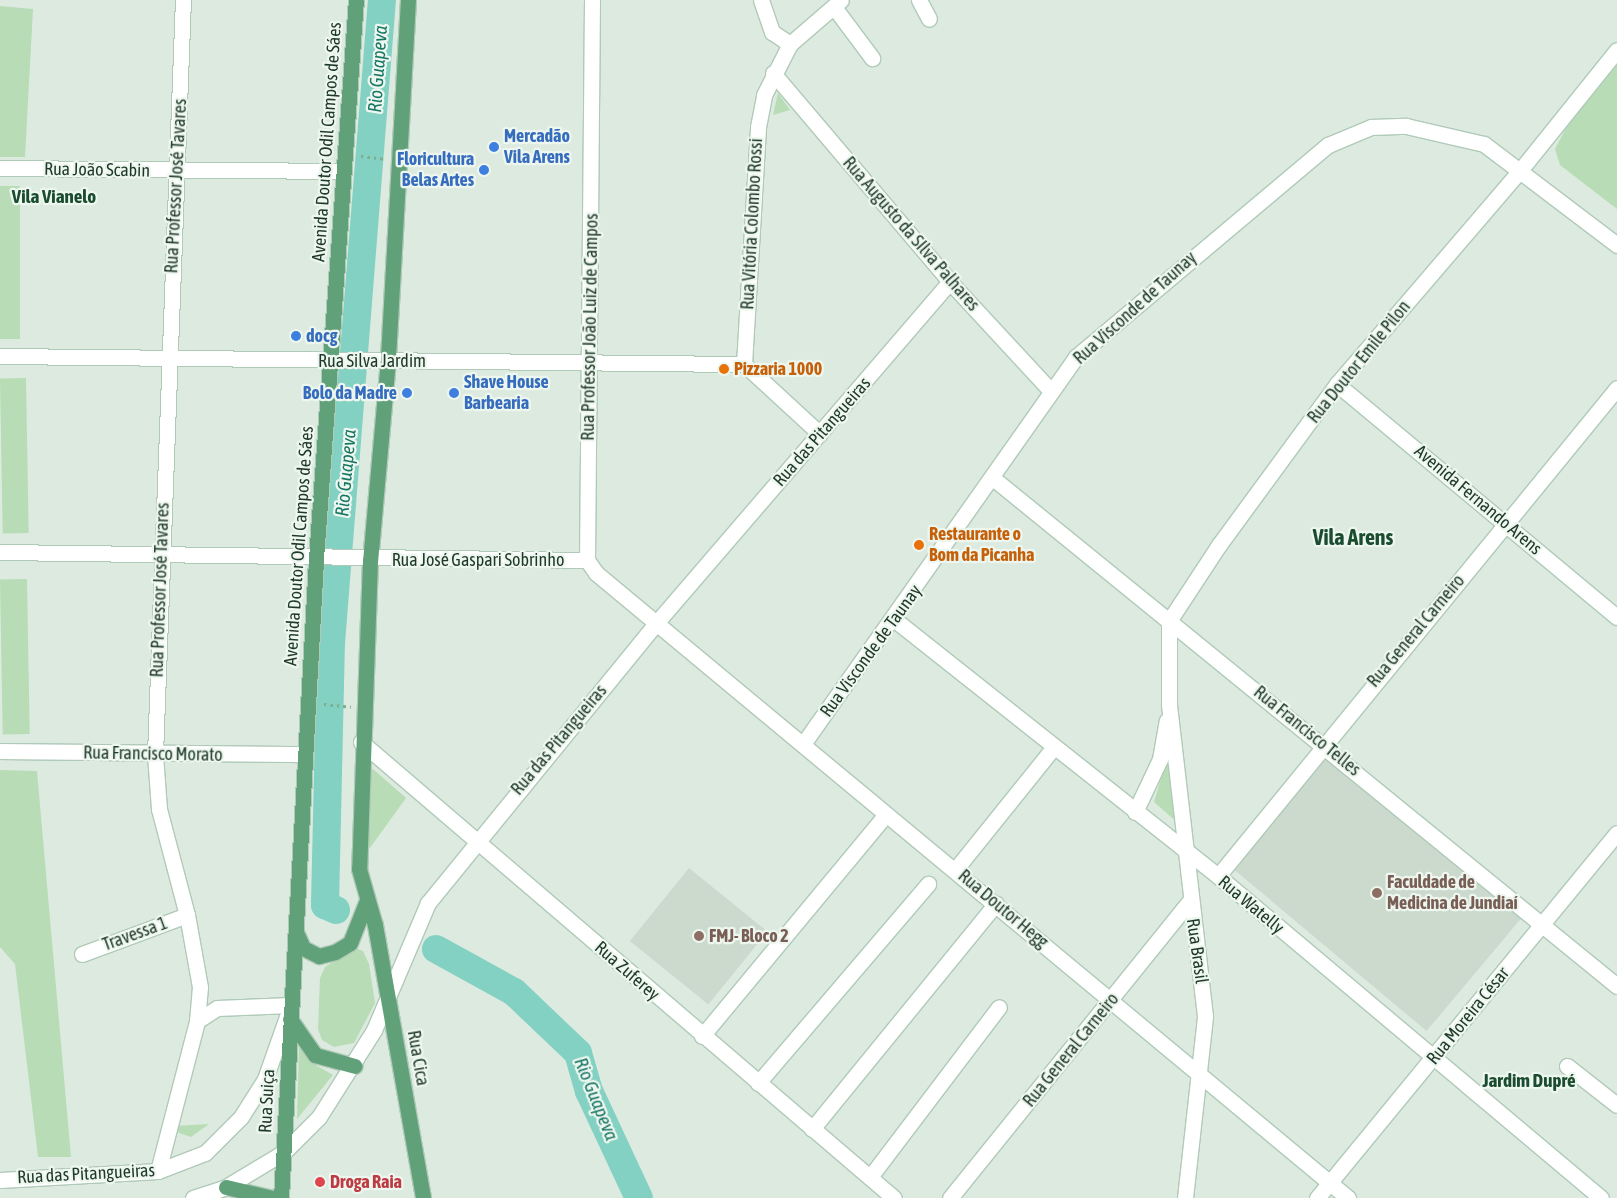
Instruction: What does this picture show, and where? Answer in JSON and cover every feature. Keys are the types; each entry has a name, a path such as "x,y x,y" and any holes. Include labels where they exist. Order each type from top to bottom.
{"main road":[{"name":"Avenida Doutor Odil Campos de Sáes","path":"290,1012 306,754 337,361 344,171 356,0"},
{"path":"295,930 303,948 319,956 335,952 350,943 367,900 359,869 365,560 388,360 408,0"},
{"name":"Rua Cica","path":"367,900 375,925 423,1198"},
{"path":"290,1012 315,1055 355,1066"},
{"name":"Rua Suiça","path":"281,1198 290,1012"},
{"path":"226,1187 274,1198"}],"street":[{"name":"Rua Professor José Tavares","path":"158,1171 197,1021 200,987 188,916 159,809 155,755 168,359 178,172 183,0"},
{"name":"Rua Professor João Luiz de Campos","path":"587,560 591,360 592,0"},
{"path":"761,0 772,32 790,44"},
{"path":"919,0 928,19"},
{"path":"838,3 872,58"},
{"name":"Rua Vitória Colombo Rossi","path":"744,364 758,127 773,73 790,44 838,3"},
{"name":"Rua Doutor Emile Pilon","path":"1168,621 1218,545 1337,384 1522,168 1617,50"},
{"name":"Rua Augusto da SIlva Palhares","path":"773,73 950,282 1052,391"},
{"name":"Rua Visconde de Taunay","path":"803,744 994,479 1076,357 1102,332 1239,216 1349,133 1371,127 1406,126 1446,132 1484,144 1522,168 1617,245"},
{"name":"Rua João Scabin","path":"0,168 178,172 344,171"},
{"name":"Rua das Pitangueiras","path":"193,1198 226,1187 284,1152 319,1117 355,1066 389,1000 418,921 477,840 658,621 950,282"},
{"name":"Rua Silva Jardim","path":"0,356 337,361 591,360 744,364"},
{"path":"744,364 820,434"},
{"name":"Avenida Fernando Arens","path":"1337,384 1617,616"},
{"name":"Rua General Carneiro","path":"1218,876 1323,743 1617,388"},
{"name":"Rua Francisco Telles","path":"994,479 1168,621 1323,743 1617,986"},
{"path":"0,552 321,560"},
{"name":"Rua José Gaspari Sobrinho","path":"321,560 587,560"},
{"path":"587,560 596,573 658,621"},
{"name":"Rua Watelly","path":"894,620 1134,812 1218,876 1433,1060 1601,1198"},
{"name":"Rua Doutor Hegg","path":"658,621 886,814 1200,1073 1348,1198"},
{"path":"1134,812 1160,759 1170,704 1168,621"},
{"name":"Rua Brasil","path":"1170,704 1190,901 1205,1016 1185,1198"},
{"name":"Rua Zuferey","path":"361,742 477,840 702,1036 894,1198"},
{"path":"955,870 1054,747"},
{"name":"Rua Francisco Morato","path":"0,750 155,755 306,754"},
{"path":"702,1036 886,814"},
{"name":"Rua Moreira César","path":"1317,1198 1433,1060 1617,833"},
{"path":"758,1083 928,884"},
{"name":"Rua General Carneiro","path":"950,1198 1112,1000 1190,901"},
{"path":"812,1129 996,904"},
{"name":"Travessa 1","path":"82,954 188,916"},
{"path":"870,1177 999,1007"},
{"path":"197,1021 217,1008 290,1012"},
{"name":"Rua das Pitangueiras","path":"0,1180 158,1171 205,1153 241,1117 265,1079 290,1012"},
{"path":"1567,1066 1617,1105"}],"path":[{"path":"361,158 386,159"},
{"path":"323,706 354,707"}],"shaded area":[{"name":"Faculdade de Medicina de Jundiaí","path":"1327,753 1522,917 1427,1031 1231,867"},
{"name":"FMJ- Bloco 2","path":"689,868 767,932 708,1005 630,941"}],"green space":[{"path":"0,6 33,9 25,157 0,157"},
{"path":"1617,65 1617,209 1560,165 1555,149 1566,128"},
{"path":"778,93 790,110 773,115"},
{"path":"0,186 20,186 20,339 0,339"},
{"path":"0,378 26,378 29,533 3,533"},
{"path":"0,579 27,579 30,734 3,734"},
{"path":"1169,752 1179,824 1154,802"},
{"path":"373,769 406,798 367,852 369,771"},
{"path":"0,770 37,771 71,1157 38,1157 15,964 0,947"},
{"path":"355,948 363,951 369,964 375,1003 354,1043 334,1047 322,1040 318,1029 320,978 325,967"},
{"path":"299,1047 314,1064 333,1075 297,1119"},
{"path":"209,1124 191,1137 179,1133 175,1126"}],"waterway":[{"name":"Rio Guapeva","path":"336,910 325,905 331,643 382,0"},
{"name":"Rio Guapeva","path":"436,949 514,992 578,1053 589,1091 639,1198"}],"place":[{"name":"Mercadão Vila Arens","path":"494,147"},
{"name":"Floricultura Belas Artes","path":"484,170"},
{"name":"docg","path":"296,336"},
{"name":"Pizzaria 1000","path":"724,369"},
{"name":"Bolo da Madre","path":"407,393"},
{"name":"Shave House Barbearia","path":"454,393"},
{"name":"Restaurante o Bom da Picanha","path":"919,545"},
{"name":"Faculdade de Medicina de Jundiaí","path":"1377,893"},
{"name":"FMJ- Bloco 2","path":"699,936"},
{"name":"Droga Raia","path":"320,1182"}],"district":[{"name":"Vila Vianelo","path":"54,197"},
{"name":"Vila Arens","path":"1353,538"},
{"name":"Jardim Dupré","path":"1529,1081"}]}
